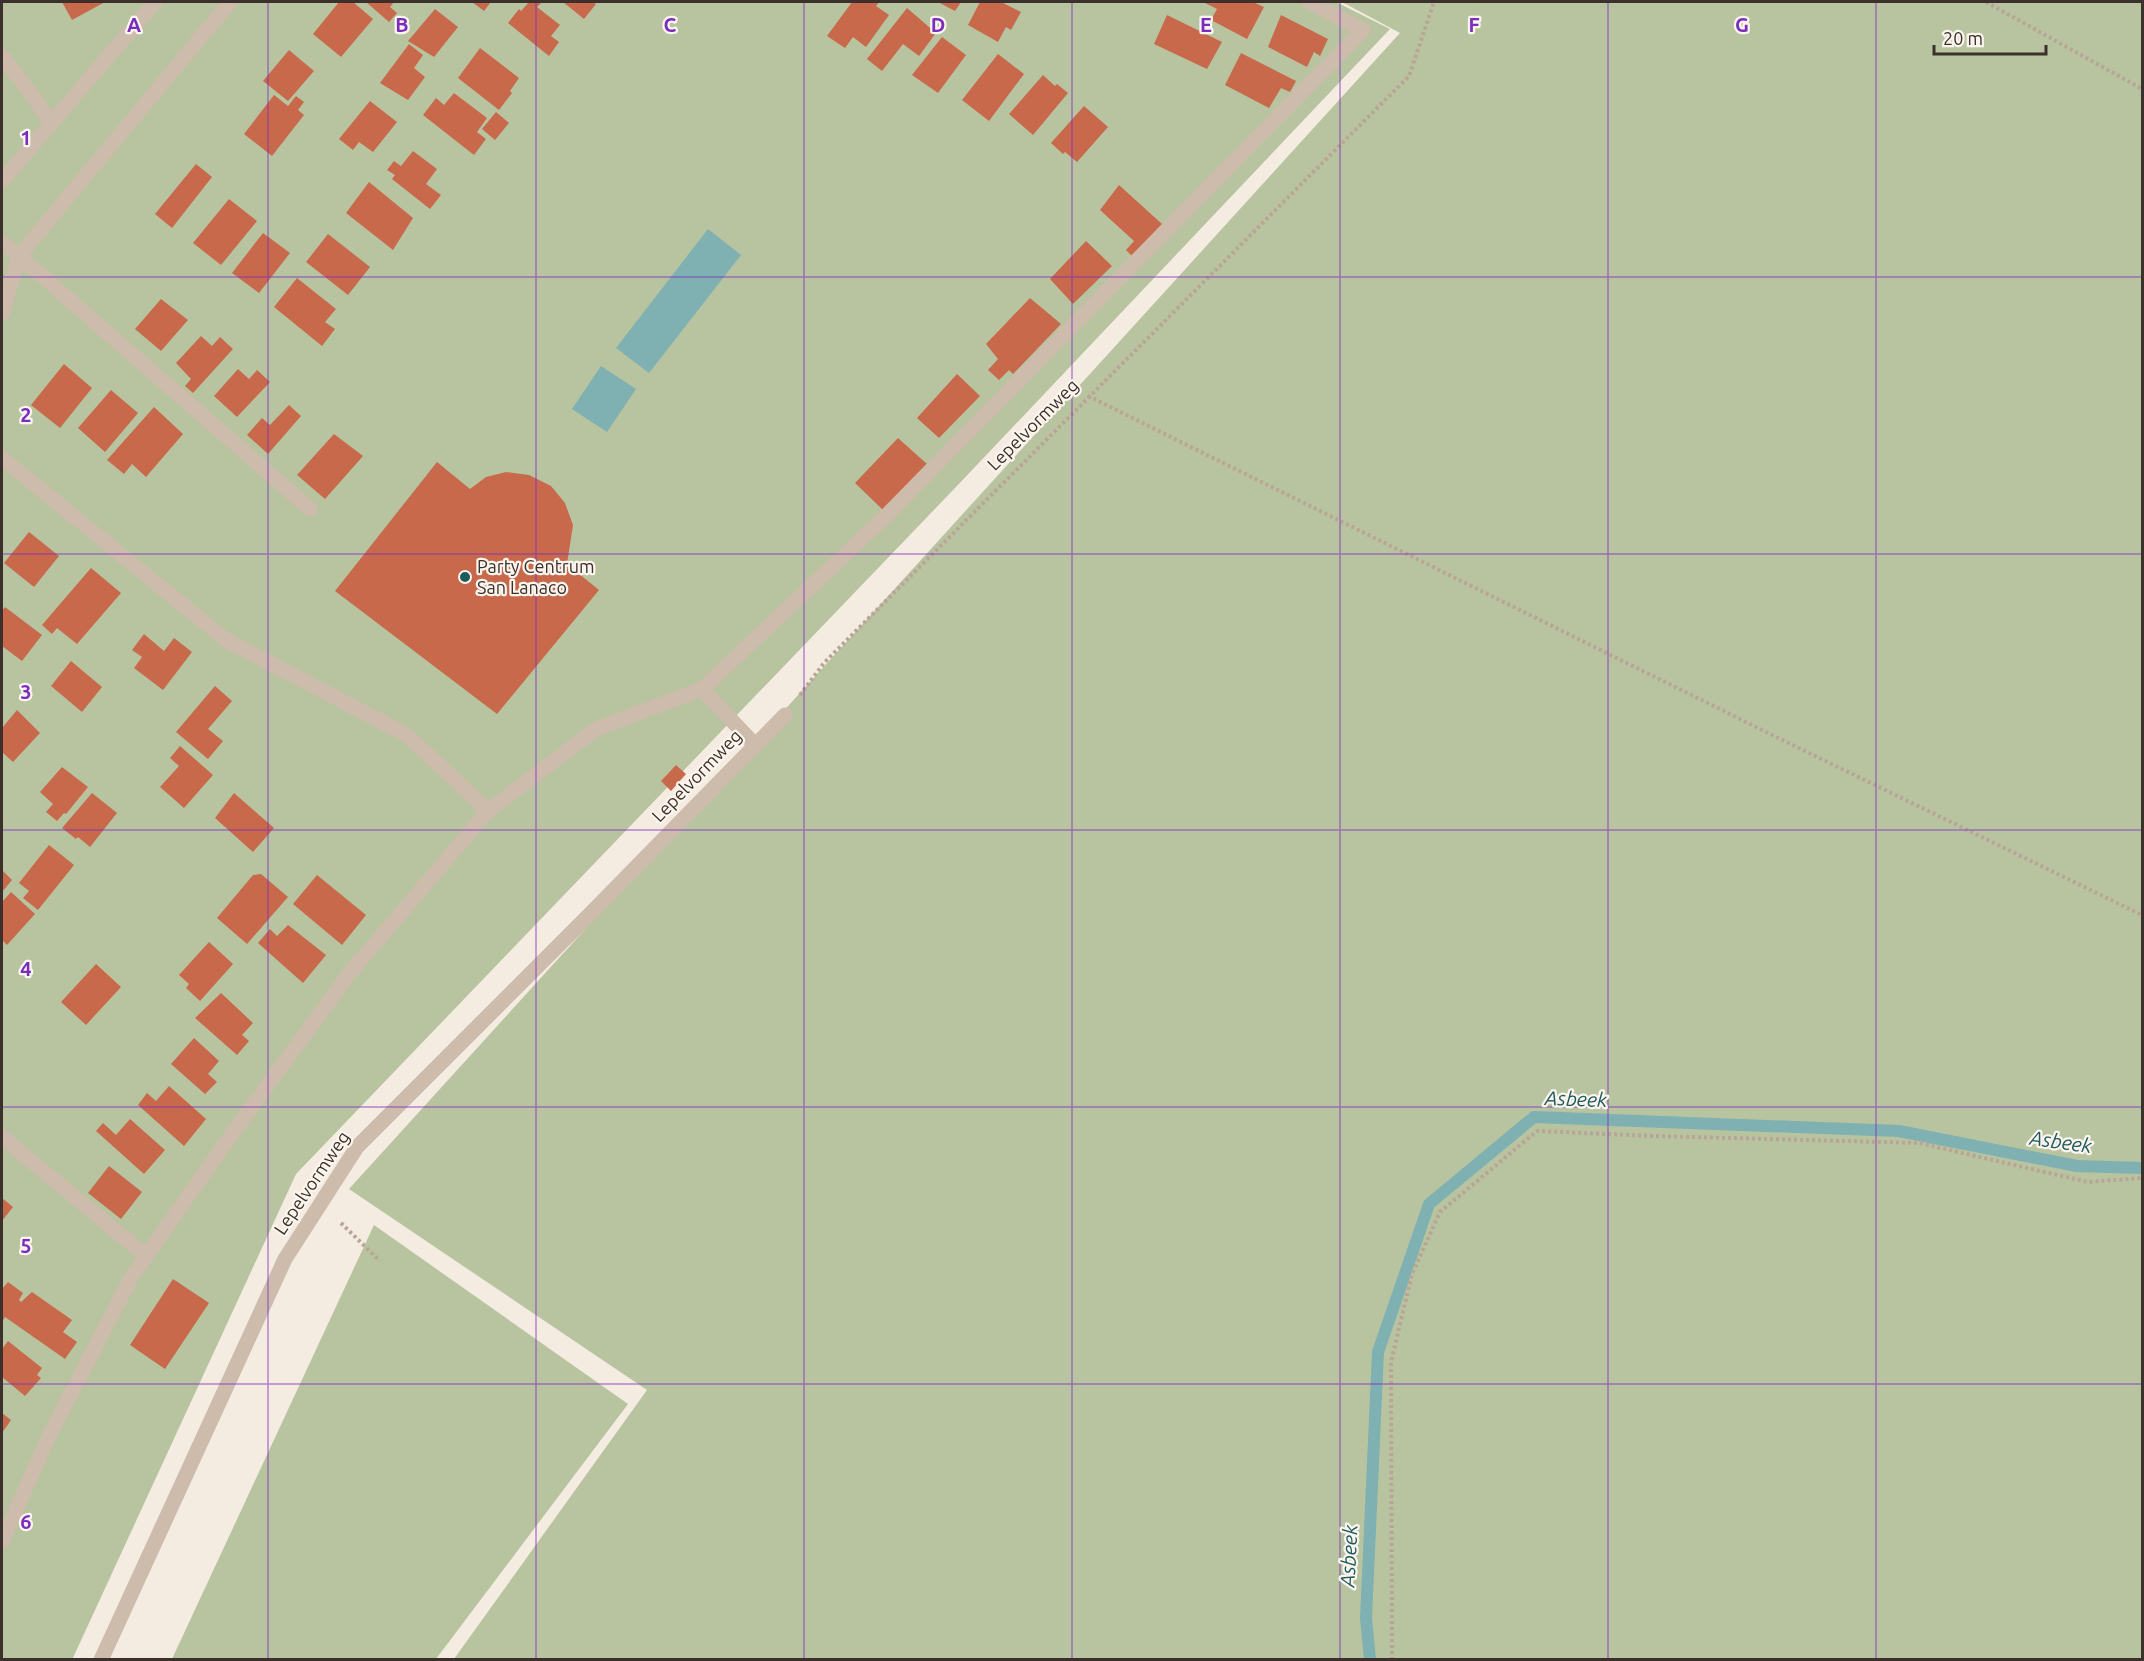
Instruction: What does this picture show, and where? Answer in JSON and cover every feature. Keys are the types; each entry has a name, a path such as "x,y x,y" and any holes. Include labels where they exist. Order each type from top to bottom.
{"street":[{"path":"2,314 19,256 230,2"},
{"path":"2,1541 50,1434 132,1276 349,974 488,811 596,729 702,690 883,519 1363,30 1309,2"},
{"path":"2,181 151,3"},
{"path":"2,56 51,123"},
{"path":"2,243 310,509"},
{"path":"2,458 226,640 407,735 488,811"},
{"path":"702,690 755,745"},
{"name":"Lepelvormweg","path":"101,1659 285,1259 357,1147 785,715"},
{"path":"2,1137 146,1256"}],"path":[{"name":"Lepelvormweg","path":"785,715 824,663 1409,76 1434,2"},
{"path":"1986,2 2142,89"},
{"path":"1088,396 1768,734 2142,915"},
{"path":"1392,1659 1391,1362 1412,1274 1440,1212 1537,1131 1919,1143 2088,1182 2142,1178"},
{"path":"318,1207 336,1219 380,1261"}],"green space":[{"path":"2,2 1336,2 1390,29 955,488 296,1174 72,1660 2,1659"},
{"path":"1342,2 2142,2 2142,1659 454,1659 647,1390 349,1189 1400,33"},
{"path":"374,1225 628,1404 436,1659 172,1659"}],"water":[{"path":"708,229 741,255 649,373 616,348"},
{"path":"601,366 636,389 607,432 572,409"}],"building":[{"path":"62,2 105,2 72,20"},
{"path":"339,2 353,2 373,19 341,57 313,34"},
{"path":"366,2 394,2 390,7 397,13 389,22"},
{"path":"472,2 491,2 484,11"},
{"path":"529,2 542,2 537,7 560,25 551,36 559,42 549,56 508,23 519,9 521,11"},
{"path":"563,2 592,2 596,4 584,19"},
{"path":"852,2 879,2 876,6 889,15 866,47 853,37 845,48 827,36"},
{"path":"938,2 961,2 955,11"},
{"path":"980,2 1001,2 1021,12 1011,30 1006,27 998,42 968,25"},
{"path":"1203,2 1253,2 1264,7 1247,39 1211,20 1217,9"},
{"path":"907,8 936,33 919,56 903,44 882,71 867,59"},
{"path":"435,9 458,27 434,57 408,41"},
{"path":"1167,15 1222,42 1207,69 1154,44"},
{"path":"1281,15 1328,39 1320,56 1314,52 1307,67 1268,47"},
{"path":"942,37 966,55 938,93 912,75"},
{"path":"409,44 423,55 414,68 425,77 408,100 380,83"},
{"path":"480,48 519,78 510,91 512,93 499,110 458,78"},
{"path":"289,50 314,71 288,101 263,81"},
{"path":"1241,53 1296,81 1290,92 1281,88 1269,108 1225,85"},
{"path":"998,54 1024,74 989,121 962,100"},
{"path":"1043,75 1055,86 1057,84 1068,93 1033,135 1009,114"},
{"path":"454,93 487,118 477,132 486,139 474,155 423,115 436,98 444,105"},
{"path":"274,95 288,106 296,96 304,102 298,110 304,115 272,156 244,134"},
{"path":"370,101 397,122 373,152 359,142 353,150 339,139"},
{"path":"1084,106 1108,127 1077,162 1065,152 1063,154 1051,143"},
{"path":"496,112 509,123 495,140 482,129"},
{"path":"413,151 437,169 426,184 441,195 430,209 392,179 395,175 387,170 394,161 401,166"},
{"path":"196,164 212,177 172,228 155,214"},
{"path":"369,182 413,218 393,250 346,213"},
{"path":"1119,185 1162,224 1132,256 1126,250 1134,241 1100,210"},
{"path":"229,199 257,221 221,265 193,243"},
{"path":"263,233 290,253 259,293 232,273"},
{"path":"328,234 370,267 348,295 306,262"},
{"path":"1086,241 1112,266 1073,304 1050,279"},
{"path":"297,278 336,309 325,322 335,329 322,346 274,307"},
{"path":"1030,298 1061,324 1013,374 1009,370 999,380 988,370 998,359 986,344"},
{"path":"161,299 188,320 161,351 135,329"},
{"path":"201,336 212,346 220,337 233,349 193,393 185,386 191,379 176,363"},
{"path":"64,364 92,388 60,428 31,405"},
{"path":"238,369 249,379 257,370 270,382 237,417 214,396"},
{"path":"957,374 980,396 939,438 917,418"},
{"path":"111,390 138,413 105,452 78,428"},
{"path":"289,405 301,416 268,454 247,435 262,418 270,425"},
{"path":"154,407 183,434 146,477 132,464 124,474 107,460"},
{"path":"334,434 363,456 325,499 297,475"},
{"path":"898,438 927,464 883,510 855,483"},
{"name":"Party Centrum San Lanaco","path":"437,462 470,489 486,477 506,472 529,475 551,486 565,503 573,525 567,564 599,590 497,714 335,591"},
{"path":"29,532 59,556 34,587 4,563"},
{"path":"91,568 121,593 77,644 57,628 52,634 42,625"},
{"path":"5,607 42,635 22,661 2,646 2,611"},
{"path":"144,634 164,651 174,638 192,652 163,690 134,668 142,657 132,650"},
{"path":"71,661 102,687 82,712 51,686"},
{"path":"215,686 232,701 208,729 223,741 208,759 176,732"},
{"path":"17,710 40,733 13,762 2,752 2,728"},
{"path":"180,746 213,775 184,808 160,787 179,766 170,758"},
{"path":"676,765 686,774 671,791 661,781"},
{"path":"62,767 88,787 66,814 64,813 57,821 46,812 53,804 40,792"},
{"path":"92,793 117,813 90,847 62,828"},
{"path":"234,793 274,828 253,852 215,818"},
{"path":"49,845 74,865 38,910 23,898 29,891 19,883"},
{"path":"2,870 12,880 2,892"},
{"path":"261,874 288,897 247,944 217,918 253,875"},
{"path":"317,875 366,915 342,945 293,904"},
{"path":"11,892 35,914 7,945 2,940 2,902"},
{"path":"288,925 326,955 303,983 258,943 270,929 277,936"},
{"path":"209,942 233,964 200,1001 186,988 189,984 179,975"},
{"path":"96,964 121,987 86,1025 61,1002"},
{"path":"221,993 253,1023 242,1035 249,1041 237,1055 195,1018"},
{"path":"194,1038 219,1061 208,1074 217,1082 205,1094 171,1064"},
{"path":"169,1086 206,1119 184,1146 138,1105 147,1093 156,1101"},
{"path":"130,1119 165,1150 144,1174 96,1131 103,1123 116,1135"},
{"path":"109,1166 142,1192 121,1219 88,1193"},
{"path":"2,1198 13,1207 2,1221"},
{"path":"173,1279 209,1303 165,1369 130,1345"},
{"path":"8,1282 23,1293 19,1300 21,1302 32,1292 72,1320 63,1332 77,1342 65,1359 5,1317 2,1322 2,1289"},
{"path":"8,1341 42,1368 37,1375 41,1378 25,1396 2,1377 2,1349"},
{"path":"2,1413 11,1420 2,1433"}],"waterway":[{"name":"Asbeek","path":"1370,1660 1366,1618 1378,1352 1429,1204 1534,1117 1899,1131 2077,1166 2142,1168"}],"place":[{"name":"Party Centrum San Lanaco","path":"465,577"}]}
